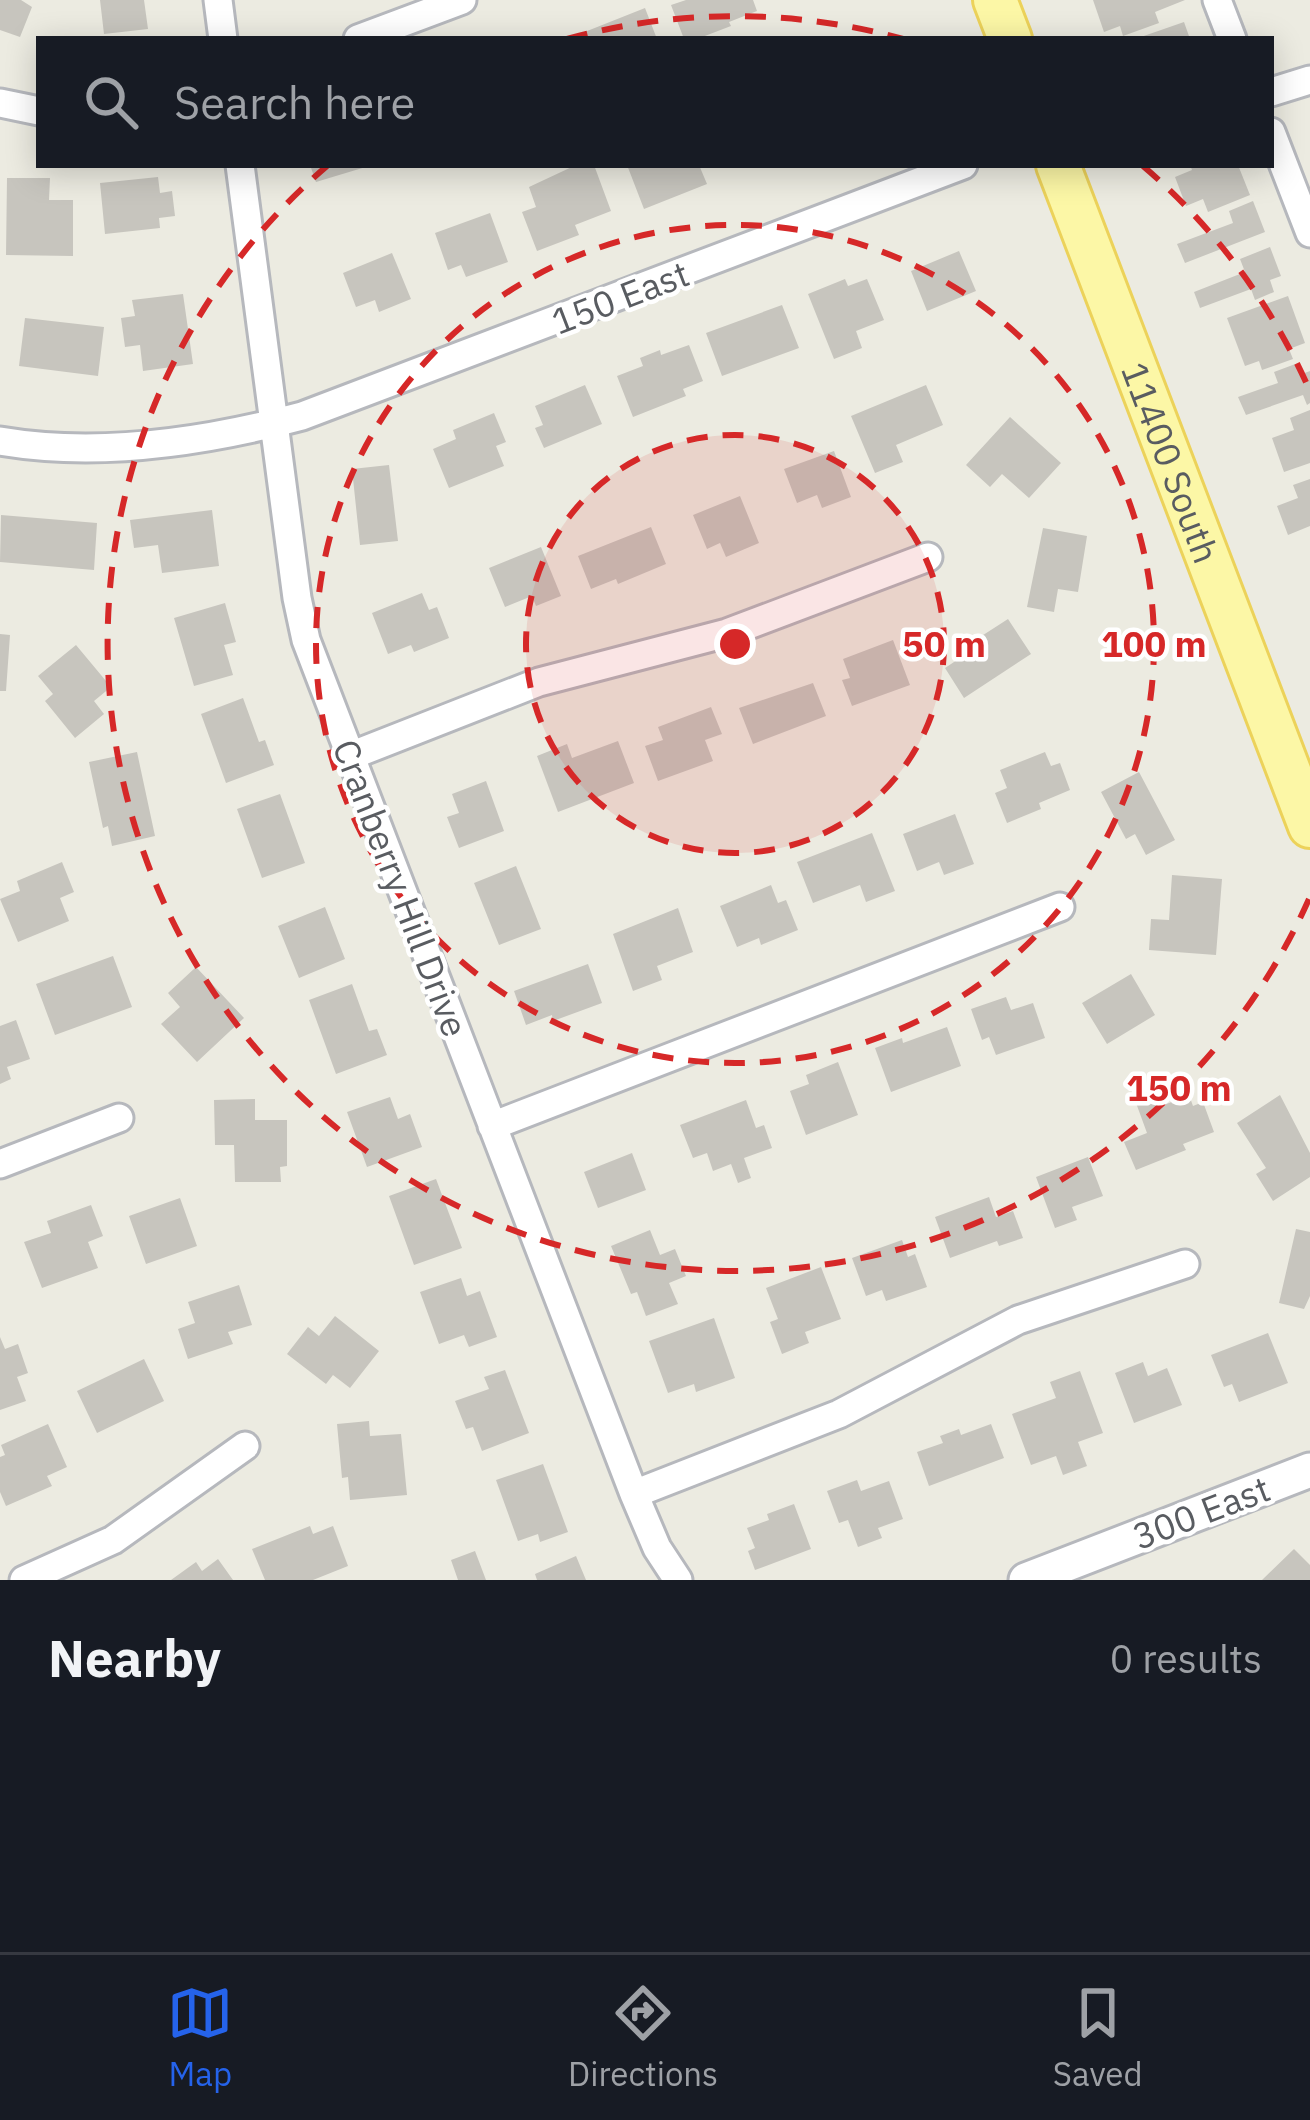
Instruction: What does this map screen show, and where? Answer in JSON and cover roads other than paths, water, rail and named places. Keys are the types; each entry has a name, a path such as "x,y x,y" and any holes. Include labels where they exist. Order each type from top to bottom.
{"main road":[{"path":"995,0 1009,36"},
{"name":"11400 South","path":"1068,168 1310,826"}],"street":[{"path":"218,0 223,36"},
{"path":"366,36 462,0"},
{"path":"1217,0 1231,36"},
{"path":"1274,91 1310,80"},
{"path":"0,103 36,110"},
{"path":"1274,140 1310,232"},
{"name":"Cranberry Hill Drive","path":"240,168 300,619 634,1494 657,1548 678,1580"},
{"name":"150 East","path":"0,441 129,446 231,434 275,423 357,398 955,168"},
{"path":"350,756 539,682 727,633 928,557"},
{"path":"493,1126 1060,907"},
{"path":"0,1165 119,1118"},
{"path":"634,1494 839,1414 1018,1320 1185,1264"},
{"path":"24,1580 113,1540 245,1446"},
{"name":"300 East","path":"1026,1580 1310,1470"}]}
